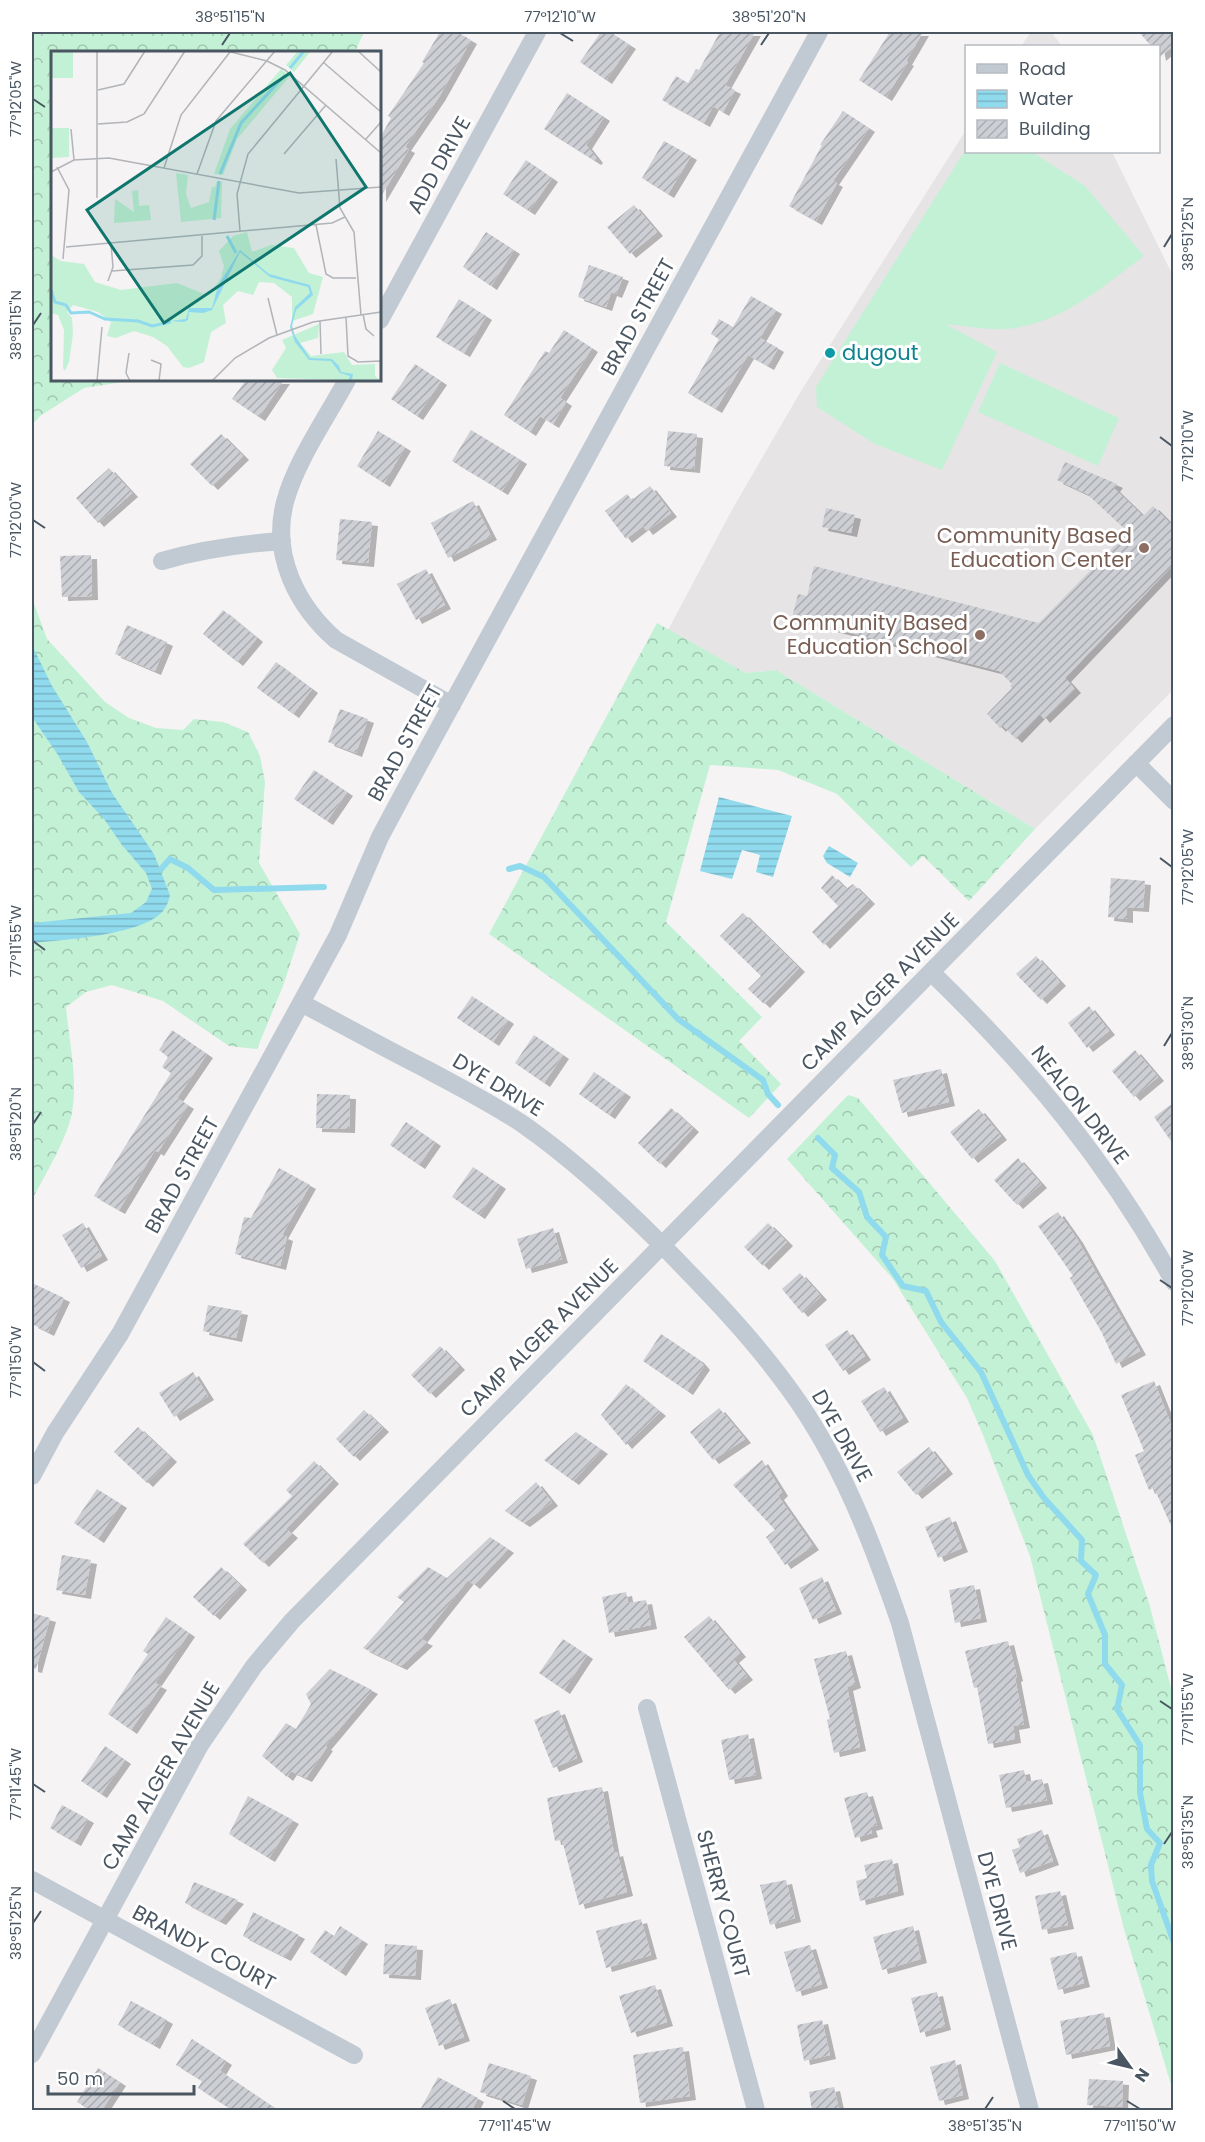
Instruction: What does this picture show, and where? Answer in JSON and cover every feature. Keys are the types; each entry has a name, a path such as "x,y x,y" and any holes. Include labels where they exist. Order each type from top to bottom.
{"street":[{"name":"ADD DRIVE","path":"381,318 537,32"},
{"name":"BRAD STREET","path":"32,1476 55,1433 120,1334 302,1003 338,934 380,837 819,32"},
{"path":"346,381 294,477 285,503 282,541 286,566 293,588 306,609 336,640 452,705"},
{"path":"162,561 199,550 237,544 282,541"},
{"name":"CAMP ALGER AVENUE","path":"32,2054 201,1745 254,1666 292,1621 1173,725"},
{"path":"1136,763 1173,801"},
{"name":"NEALON DRIVE","path":"931,972 984,1023 1030,1074 1080,1136 1122,1196 1173,1282"},
{"name":"DYE DRIVE","path":"302,1003 475,1095 524,1125 581,1168 618,1201 711,1294 757,1346 792,1392 824,1445 856,1506 900,1623 1030,2110"},
{"name":"SHERRY COURT","path":"647,1708 756,2110"},
{"name":"BRANDY COURT","path":"32,1880 354,2055"}],"shaded area":[{"path":"1031,32 1051,32 1061,45 1022,45"},
{"path":"965,132 965,153 1112,153 1173,276 1173,690 1035,829 776,670 746,673 668,630 733,508 801,391"}],"green space":[{"path":"32,32 364,32 355,51 51,51 51,381 130,381 84,388 40,416 32,425"},
{"path":"965,151 965,153 1034,153 1085,186 1144,256 1080,303 1045,320 1006,329 946,324 997,352 942,470 875,444 817,407 816,387"},
{"path":"1000,363 1119,418 1098,466 978,412"},
{"path":"32,598 47,639 105,702 129,718 156,728 183,730 194,719 223,722 248,732 260,756 265,782 259,863 300,934 283,986 257,1049 229,1046 163,1001 112,985 86,992 66,1007 74,1076 71,1117 59,1148 32,1200"},
{"path":"657,623 746,673 776,670 1035,829 969,901 923,856 911,867 837,794 778,770 710,765 666,922 762,1017 739,1041 781,1084 749,1118 489,934"},
{"path":"848,1095 858,1098 995,1261 1093,1435 1149,1603 1173,1696 1173,2091 1124,1929 1030,1556 983,1435 967,1398 893,1279 787,1159"}],"water":[{"path":"32,645 52,686 87,742 112,793 154,854 170,895 165,908 156,917 142,924 104,935 32,943 32,923 131,913 146,902 152,889 146,873 104,819 79,792 58,755 32,717"},
{"path":"719,797 792,816 773,877 756,872 760,855 742,850 732,879 700,871"},
{"path":"829,846 858,863 850,877 827,863 823,856"}],"building":[{"path":"440,32 457,32 471,40 439,97 405,147 409,149 381,196 381,136 391,118 388,116 424,63 422,62"},
{"path":"601,32 610,32 630,45 606,80 580,62"},
{"path":"720,32 755,32 725,85 735,90 723,112 713,106 704,123 662,100 676,76 688,83 696,69 699,70"},
{"path":"890,32 923,32 906,61 908,62 886,97 859,80"},
{"path":"1139,32 1173,32 1173,46 1160,57 1160,45 1150,45"},
{"path":"567,93 604,117 586,145 597,159 595,161 544,129"},
{"path":"843,111 869,128 833,181 837,183 816,221 789,206 822,145 820,145"},
{"path":"664,141 691,156 668,194 642,178"},
{"path":"526,160 552,178 529,211 503,194"},
{"path":"634,205 657,232 630,254 607,227"},
{"path":"486,232 514,250 491,286 463,267"},
{"path":"589,265 623,277 616,294 611,292 606,307 578,297"},
{"path":"751,296 776,310 760,338 778,348 768,366 748,355 716,409 688,393 719,339 711,334 719,319 733,327"},
{"path":"459,299 486,316 464,353 436,337"},
{"path":"564,330 592,348 560,398 566,402 553,424 540,416 530,432 504,415 545,351 549,353"},
{"path":"415,364 441,381 417,416 391,399"},
{"path":"245,381 283,381 259,417 232,399"},
{"path":"471,430 521,460 502,491 452,461"},
{"path":"378,431 405,447 384,483 357,466"},
{"path":"668,431 697,434 694,469 664,466"},
{"path":"221,434 243,456 212,486 190,464"},
{"path":"1065,462 1117,484 1114,488 1143,516 1153,506 1173,526 1173,565 1065,678 1075,689 1044,719 1040,714 1016,739 1002,725 1000,728 987,714 1012,688 1010,686 1012,684 999,671 792,618 798,594 807,596 814,566 1039,623 1128,532 1087,494 1057,480"},
{"path":"109,468 132,493 98,523 76,498"},
{"path":"650,486 671,513 647,531 643,526 626,539 605,511 627,494 632,500"},
{"path":"473,501 491,536 448,558 431,523"},
{"path":"826,508 855,515 851,533 822,527"},
{"path":"340,519 372,522 368,563 336,560"},
{"path":"91,555 92,596 62,597 60,556"},
{"path":"426,569 445,605 416,620 397,584"},
{"path":"223,610 257,638 237,662 203,634"},
{"path":"127,625 167,642 155,671 115,654"},
{"path":"276,662 312,689 293,714 257,688"},
{"path":"340,709 368,719 356,753 328,742"},
{"path":"314,770 347,792 327,821 294,799"},
{"path":"832,875 846,889 853,884 869,900 824,945 812,932 838,906 821,888"},
{"path":"1111,878 1145,881 1143,908 1127,907 1127,919 1108,917"},
{"path":"743,913 799,968 764,1004 748,989 761,976 720,936"},
{"path":"1036,956 1060,982 1041,1000 1016,974"},
{"path":"472,996 508,1020 493,1042 457,1018"},
{"path":"1089,1006 1109,1031 1087,1048 1068,1023"},
{"path":"172,1030 207,1054 177,1098 188,1105 158,1152 155,1150 119,1210 94,1196 171,1073 162,1067 168,1057 159,1050"},
{"path":"534,1035 563,1055 544,1083 515,1063"},
{"path":"1135,1050 1158,1077 1134,1097 1112,1071"},
{"path":"941,1069 949,1102 902,1113 893,1080"},
{"path":"594,1072 625,1093 609,1115 579,1094"},
{"path":"317,1094 350,1095 349,1129 316,1128"},
{"path":"1173,1103 1173,1144 1154,1117"},
{"path":"671,1108 693,1128 660,1164 638,1143"},
{"path":"979,1109 1001,1136 972,1159 950,1132"},
{"path":"406,1122 435,1142 419,1165 390,1145"},
{"path":"1018,1158 1041,1184 1017,1205 994,1180"},
{"path":"473,1167 500,1185 479,1215 452,1197"},
{"path":"279,1168 310,1185 282,1235 287,1237 280,1266 235,1254 244,1217 251,1218"},
{"path":"1058,1212 1077,1239 1140,1351 1116,1364 1102,1333 1070,1278 1073,1276 1038,1226"},
{"path":"83,1223 102,1256 81,1268 62,1235"},
{"path":"768,1223 787,1242 763,1266 744,1247"},
{"path":"553,1228 562,1259 526,1269 517,1239"},
{"path":"800,1273 821,1296 802,1313 782,1289"},
{"path":"32,1283 64,1298 48,1332 32,1324"},
{"path":"208,1305 242,1311 236,1338 203,1331"},
{"path":"847,1330 865,1356 843,1371 825,1345"},
{"path":"661,1334 698,1359 704,1366 687,1391 643,1361"},
{"path":"440,1346 459,1366 430,1394 411,1375"},
{"path":"193,1372 208,1396 174,1417 159,1393"},
{"path":"1154,1381 1173,1429 1173,1530 1154,1488 1149,1490 1135,1455 1144,1451 1121,1395"},
{"path":"626,1384 660,1412 626,1445 601,1415"},
{"path":"884,1387 903,1418 880,1432 861,1401"},
{"path":"719,1408 745,1439 713,1460 690,1432"},
{"path":"364,1410 383,1428 354,1457 336,1439"},
{"path":"138,1427 171,1458 147,1483 114,1452"},
{"path":"576,1432 602,1450 573,1481 544,1460"},
{"path":"929,1447 947,1470 916,1495 897,1472"},
{"path":"762,1460 782,1492 778,1496 813,1546 785,1565 766,1537 775,1530 733,1485"},
{"path":"314,1461 333,1480 286,1529 292,1534 263,1563 243,1544 292,1496 286,1490"},
{"path":"536,1482 552,1502 524,1523 505,1511"},
{"path":"97,1489 121,1504 98,1539 74,1523"},
{"path":"950,1517 962,1548 938,1558 925,1527"},
{"path":"490,1537 508,1549 474,1585 468,1580 421,1639 427,1642 401,1666 363,1648 404,1602 397,1597 428,1567 447,1578"},
{"path":"62,1555 91,1560 85,1595 56,1590"},
{"path":"221,1567 241,1586 214,1616 193,1597"},
{"path":"822,1577 836,1610 813,1620 799,1588"},
{"path":"974,1585 981,1618 955,1623 949,1590"},
{"path":"626,1592 628,1603 646,1600 651,1625 609,1633 602,1597"},
{"path":"32,1613 50,1618 36,1669 32,1668"},
{"path":"709,1616 740,1653 733,1659 747,1676 729,1690 684,1637"},
{"path":"166,1617 189,1633 155,1683 161,1686 131,1730 108,1714 148,1654 143,1651"},
{"path":"563,1639 587,1655 564,1690 539,1673"},
{"path":"1008,1641 1017,1677 1015,1678 1024,1724 1013,1726 1015,1739 988,1744 977,1687 974,1688 965,1651"},
{"path":"846,1651 855,1684 847,1687 860,1747 834,1753 827,1720 830,1719 814,1659"},
{"path":"330,1669 372,1690 325,1746 327,1747 306,1778 291,1771 287,1777 262,1756 286,1723 296,1729 311,1704 306,1694"},
{"path":"559,1710 577,1758 553,1768 534,1720"},
{"path":"748,1734 756,1775 729,1780 721,1740"},
{"path":"105,1746 125,1760 101,1794 81,1781"},
{"path":"1024,1770 1026,1782 1042,1779 1047,1800 1006,1808 999,1775"},
{"path":"602,1787 614,1853 617,1852 627,1892 579,1905 562,1840 555,1841 547,1798"},
{"path":"867,1792 877,1825 870,1827 872,1833 855,1838 844,1798"},
{"path":"248,1796 293,1820 269,1858 229,1834"},
{"path":"62,1805 88,1819 75,1842 50,1828"},
{"path":"1042,1830 1053,1861 1020,1873 1012,1850 1020,1847 1017,1839"},
{"path":"892,1859 898,1891 860,1901 856,1881 867,1878 864,1865"},
{"path":"786,1880 795,1918 770,1925 760,1885"},
{"path":"194,1882 238,1900 220,1921 185,1903"},
{"path":"1060,1891 1068,1925 1042,1930 1035,1896"},
{"path":"253,1912 299,1935 285,1957 243,1936"},
{"path":"641,1919 651,1955 606,1968 596,1931"},
{"path":"340,1926 362,1940 340,1972 310,1952 325,1930 334,1936"},
{"path":"913,1926 921,1959 882,1970 873,1937"},
{"path":"385,1944 417,1946 415,1976 383,1974"},
{"path":"810,1945 822,1984 796,1992 784,1952"},
{"path":"1076,1952 1084,1983 1058,1990 1050,1958"},
{"path":"655,1985 667,2022 631,2033 619,1996"},
{"path":"937,1992 945,2026 920,2033 911,1998"},
{"path":"450,1999 464,2037 439,2046 425,2008"},
{"path":"131,2001 167,2020 154,2045 118,2025"},
{"path":"1104,2013 1110,2046 1066,2055 1060,2021"},
{"path":"822,2020 830,2055 804,2061 797,2025"},
{"path":"192,2039 226,2061 220,2071 278,2110 232,2110 198,2088 202,2081 176,2065"},
{"path":"683,2047 690,2096 640,2103 633,2055"},
{"path":"955,2060 963,2095 939,2101 930,2067"},
{"path":"489,2063 531,2076 522,2105 480,2092"},
{"path":"98,2068 120,2082 102,2110 90,2110 77,2102"},
{"path":"438,2077 478,2098 472,2110 420,2110"},
{"path":"1089,2079 1123,2081 1122,2107 1087,2105"},
{"path":"834,2087 839,2110 812,2110 809,2092"}],"waterway":[{"path":"161,869 170,859 188,868 214,890 324,887"},
{"path":"509,869 520,866 544,877 678,1019 763,1080 768,1094 778,1105"},
{"path":"818,1138 835,1155 832,1168 859,1192 867,1217 886,1237 882,1255 903,1286 926,1291 941,1322 981,1372 1028,1475 1044,1498 1082,1540 1081,1561 1096,1575 1088,1594 1105,1635 1105,1664 1122,1685 1117,1709 1140,1745 1140,1793 1147,1829 1160,1843 1151,1865 1152,1881 1174,1943"}],"place":[{"name":"dugout","path":"830,353"},
{"name":"Community Based Education Center","path":"1144,548"},
{"name":"Community Based Education School","path":"980,635"}]}
